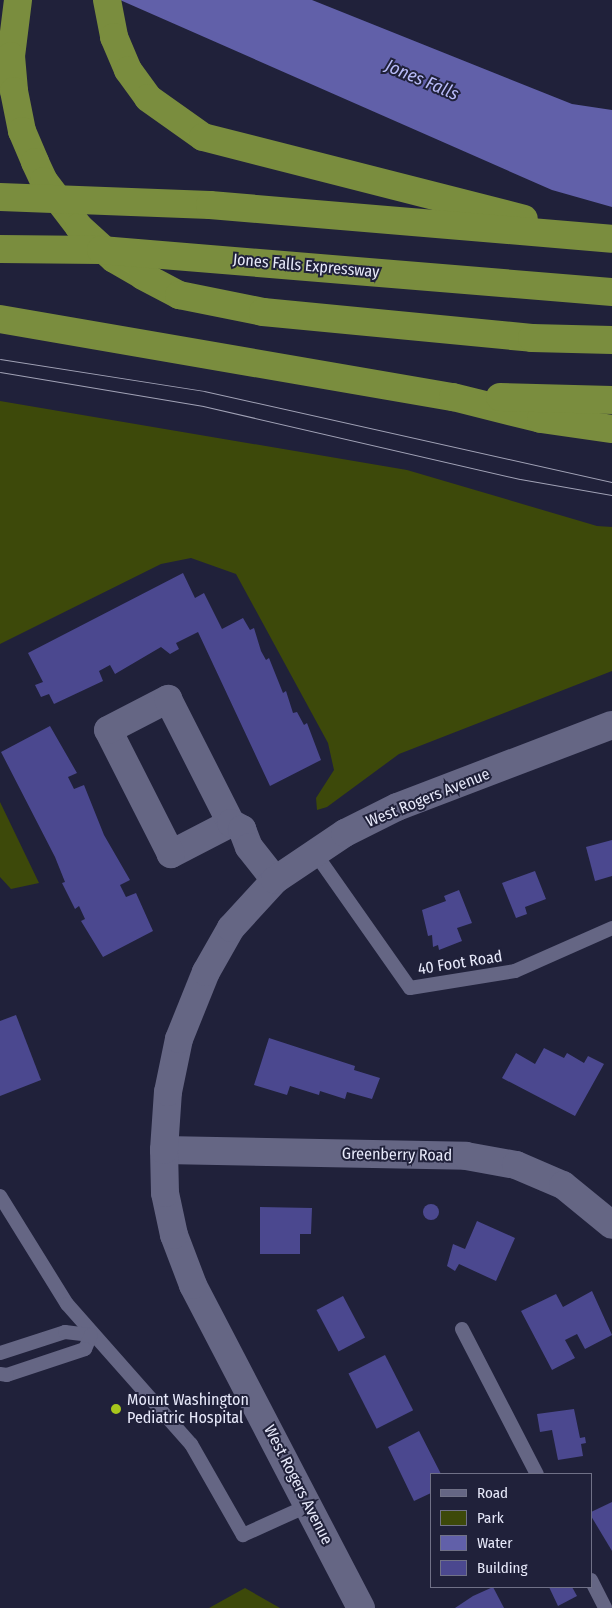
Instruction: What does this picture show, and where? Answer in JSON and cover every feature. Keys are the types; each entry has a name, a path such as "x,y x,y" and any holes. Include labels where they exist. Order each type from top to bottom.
{"highway":[{"path":"18,0 11,56 22,131 44,181 79,227 114,259 179,296 263,312 532,338 612,340"},
{"path":"107,0 114,37 128,70 148,98 203,137 605,239"},
{"path":"0,197 210,205 605,239"},
{"name":"Jones Falls Expressway","path":"0,249 120,251 612,292"},
{"path":"0,319 453,397 541,419 612,429"},
{"path":"453,397 612,400"}],"street":[{"path":"231,823 171,854 108,730 168,699 231,823 242,830 250,847 275,880"},
{"name":"West Rogers Avenue","path":"361,1608 193,1285 172,1227 165,1193 164,1150 168,1092 179,1039 192,1004 231,928 275,880 315,854 397,807 612,725"},
{"name":"Greenberry Road","path":"164,1150 466,1156 508,1163 563,1186 612,1225"}],"lane":[{"name":"40 Foot Road","path":"315,854 410,988 516,971 612,928"},
{"path":"0,1196 57,1289 91,1335 191,1444 243,1535 309,1505"},
{"path":"462,1329 536,1473"},
{"path":"0,1353 65,1332 91,1335"},
{"path":"0,1374 7,1375 85,1349 91,1335"},
{"path":"592,1582 605,1608"}],"green space":[{"path":"0,401 407,470 597,526 612,527 612,671 399,754 327,807 317,810 316,798 334,770 328,743 236,574 191,558 161,564 0,644"},
{"path":"0,802 39,883 11,889 0,877"},
{"path":"245,1588 280,1608 209,1608"}],"water":[{"name":"Jones Falls","path":"120,0 312,0 572,104 612,110 612,207 552,190"}],"building":[{"path":"183,573 195,598 204,593 222,629 243,618 250,630 254,628 261,651 266,660 269,658 283,693 286,691 293,713 297,712 304,725 307,723 321,760 270,786 198,632 176,643 179,649 170,654 161,647 115,674 110,665 99,671 103,681 54,704 49,694 41,697 35,685 43,682 28,653"},
{"path":"50,726 77,773 68,777 74,789 84,785 104,835 130,880 120,885 126,897 136,893 153,931 103,957 81,921 85,919 79,906 75,909 62,883 65,882 55,857 1,752"},
{"path":"612,840 612,876 595,881 586,847"},
{"path":"535,871 546,899 525,907 527,914 516,918 502,883"},
{"path":"459,890 472,923 457,928 462,941 439,950 438,945 433,947 432,935 428,936 422,910 446,901 444,896"},
{"path":"16,1015 41,1080 0,1096 0,1021"},
{"path":"269,1038 355,1066 354,1070 380,1078 372,1099 347,1092 345,1099 320,1091 319,1095 290,1086 287,1095 254,1085"},
{"path":"544,1048 564,1058 567,1053 584,1063 588,1056 604,1064 575,1116 502,1078 516,1053 535,1064"},
{"path":"428,1204 434,1204 439,1209 437,1218 428,1220 423,1215 423,1209"},
{"path":"260,1207 312,1208 311,1234 300,1234 300,1254 260,1254"},
{"path":"477,1221 515,1238 496,1281 459,1264 455,1271 447,1266 453,1244 465,1249"},
{"path":"592,1291 612,1335 585,1349 577,1334 565,1340 575,1358 552,1370 521,1311 556,1294 563,1307"},
{"path":"343,1296 365,1337 339,1352 317,1310"},
{"path":"385,1355 413,1410 377,1429 348,1374"},
{"path":"574,1409 580,1438 585,1437 586,1443 581,1444 583,1456 558,1460 552,1430 540,1432 537,1414"},
{"path":"419,1431 440,1473 430,1473 430,1493 414,1501 388,1447"},
{"path":"612,1502 612,1551 592,1518 592,1512"},
{"path":"494,1588 504,1608 455,1608 473,1596"},
{"path":"549,1588 573,1588 577,1596 558,1606"}],"tram line":[{"path":"0,359 204,391 612,482"},
{"path":"0,372 203,406 520,479 612,495"}],"place":[{"name":"Mount Washington Pediatric Hospital","path":"116,1409"}]}
